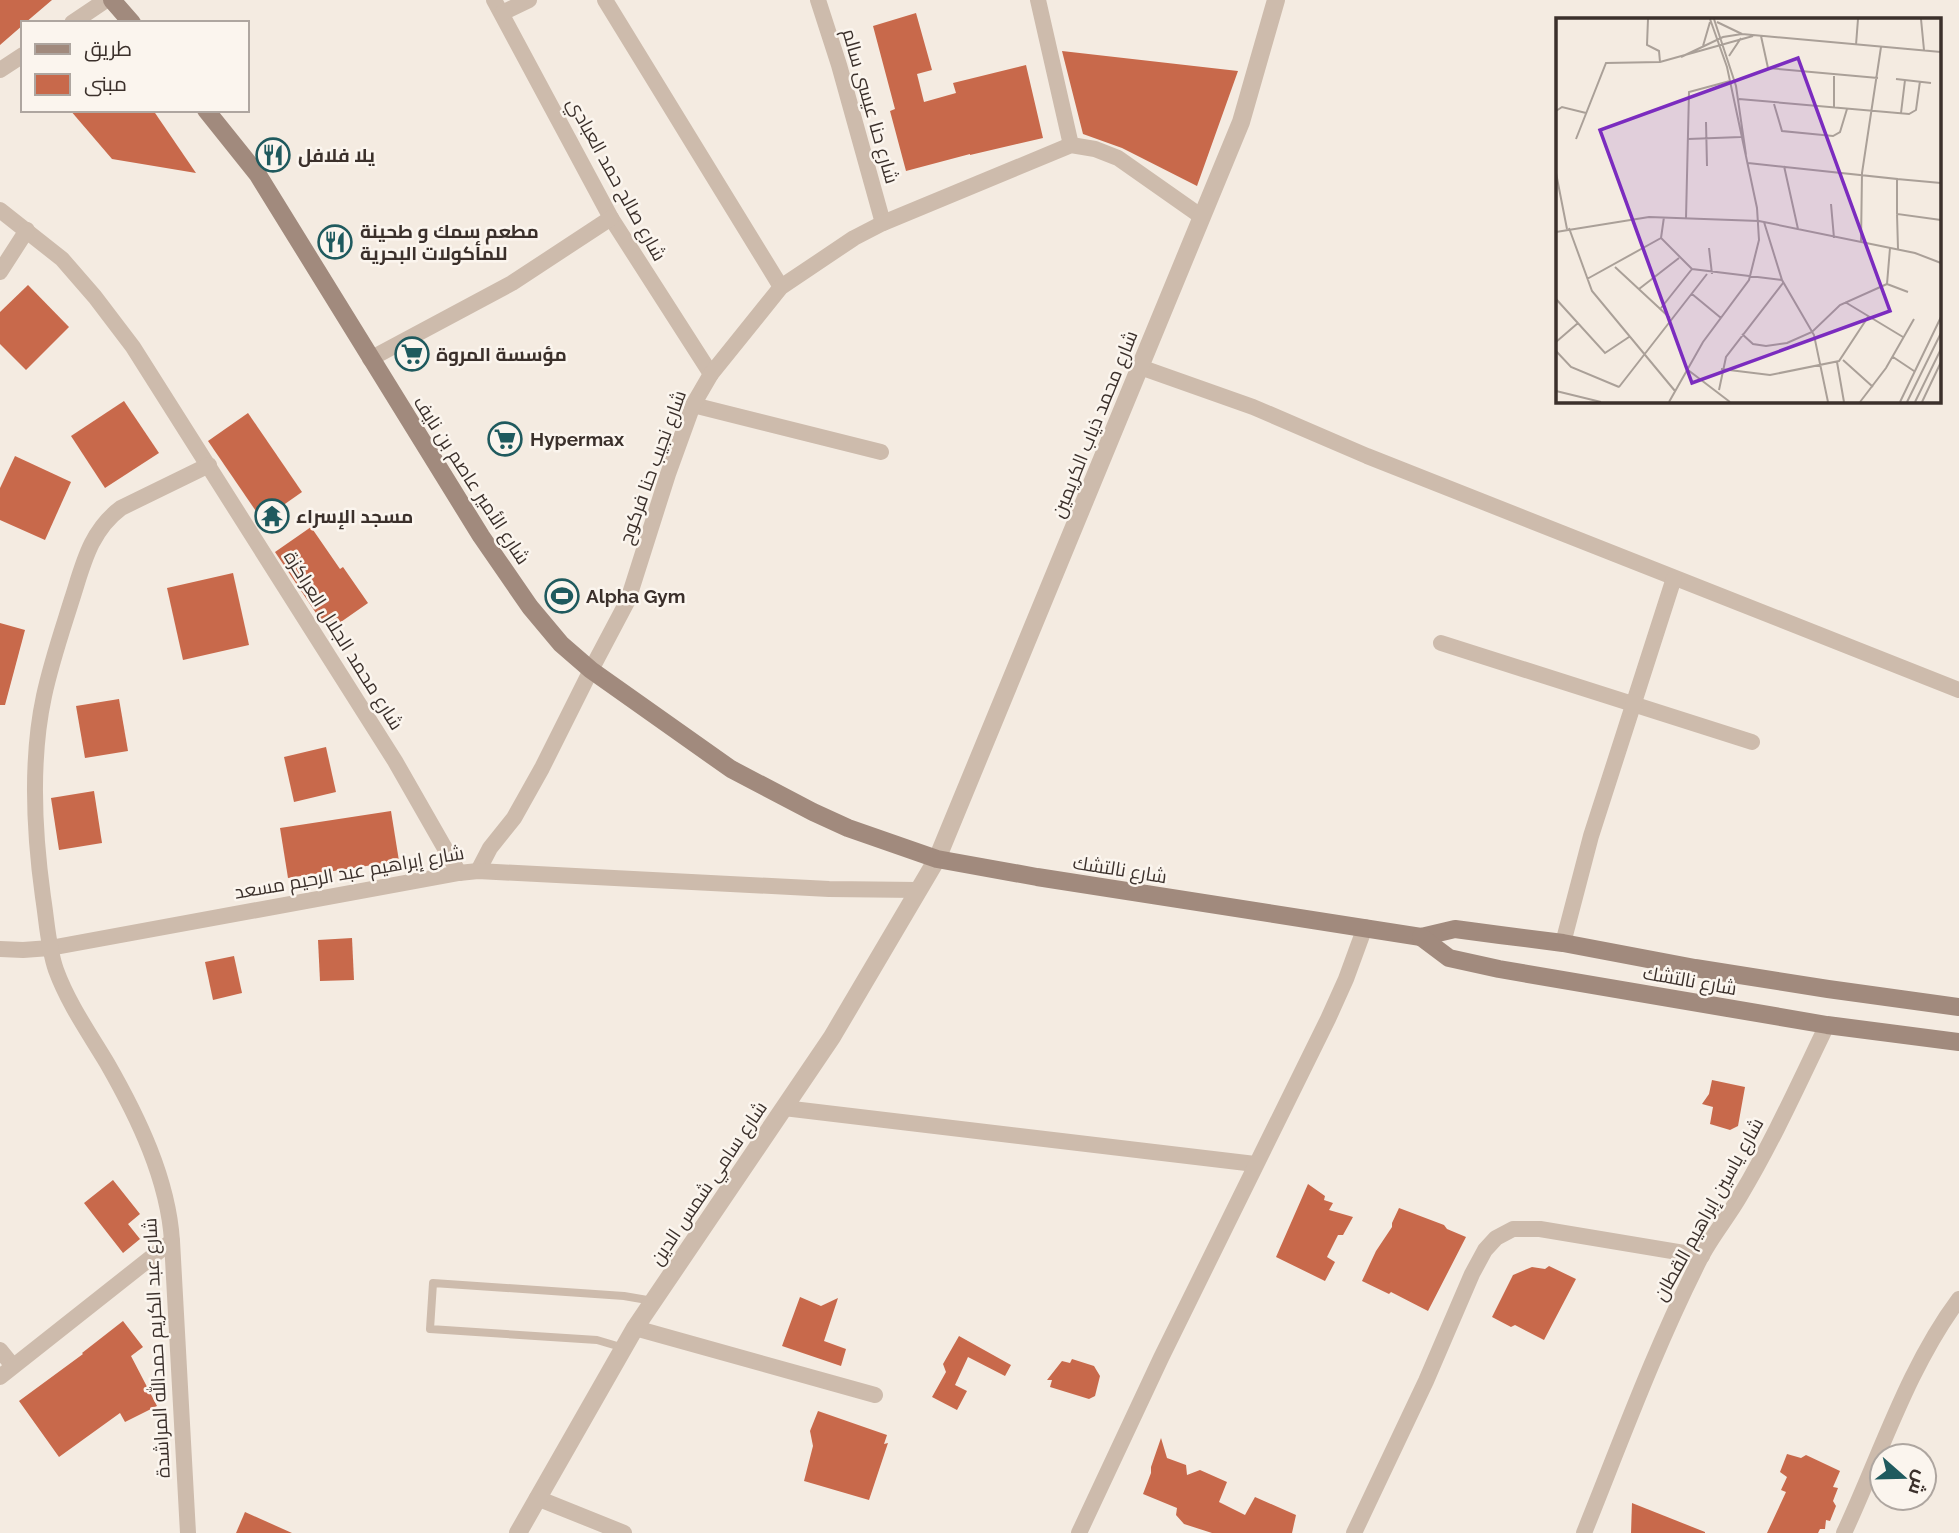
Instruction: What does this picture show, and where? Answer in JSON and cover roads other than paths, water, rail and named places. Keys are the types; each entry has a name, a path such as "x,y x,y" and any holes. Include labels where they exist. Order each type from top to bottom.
{"main road":[{"path":"112,0 130,21"},
{"name":"شارع الأمير عاصم بن نايف","path":"208,112 257,176 481,536 530,607 561,644 657,719 731,769 848,828 937,859"},
{"name":"شارع نالتشك","path":"937,859 1115,890 1421,937 1455,929 1563,943 1695,968 1959,1007"},
{"name":"شارع نالتشك","path":"1421,937 1449,958 1499,969 1827,1025 1959,1042"}],"street":[{"path":"75,21 106,0"},
{"path":"498,7 529,0"},
{"path":"605,0 781,287"},
{"name":"شارع حنا عيسى سالم","path":"818,0 843,78 883,223"},
{"path":"1038,0 1071,145 1095,149 1118,158 1202,217"},
{"name":"شارع محمد ذياب الكريمين","path":"937,859 1241,122 1276,0"},
{"name":"شارع صالح حمد العبادي","path":"498,7 611,218 710,374"},
{"path":"0,70 21,56"},
{"name":"شارع نجيب حنا فركوح","path":"478,872 490,848 514,818 542,768 628,600 693,405 710,374 781,287 855,238 883,223 1071,145"},
{"name":"شارع محمد الجلال العراكزة","path":"0,210 62,259 115,323 146,366 396,761 459,873"},
{"path":"370,359 512,283 611,218"},
{"path":"0,272 27,230"},
{"path":"1140,368 1253,407 1367,456 1959,690"},
{"path":"693,405 881,452"},
{"name":"شارع عبد الكريم حمدالله المراشدة","path":"188,1533 168,1206 149,1150 117,1081 62,985 50,948 40,877 36,820 37,745 45,690 80,574 98,530 121,508 209,465"},
{"path":"1563,943 1591,836 1675,578"},
{"path":"1441,643 1752,742"},
{"name":"شارع سامي شمس الدين","path":"518,1533 635,1328 832,1037 937,859"},
{"name":"شارع إبراهيم عبد الرحيم مسعد","path":"0,949 50,948 459,873 829,889 918,890"},
{"path":"1079,1533 1161,1358 1328,1019 1365,927"},
{"name":"شارع ياسين إبراهيم القطان","path":"1584,1533 1657,1349 1702,1256 1740,1198 1770,1143 1827,1025"},
{"path":"784,1108 1255,1164"},
{"path":"1354,1533 1426,1381 1472,1274 1485,1250 1496,1238 1513,1229 1540,1228 1702,1256"},
{"path":"0,1350 6,1371 172,1241"},
{"path":"1844,1533 1912,1380 1940,1325 1959,1299"},
{"path":"635,1328 875,1395"},
{"path":"537,1498 624,1533"}],"lane":[{"path":"624,1348 597,1340 430,1329 433,1283 624,1296 653,1301"}],"place":[{"name":"يلا فلافل","path":"273,155"},
{"name":"مطعم سمك و طحينة للمأكولات البحرية","path":"335,242"},
{"name":"مؤسسة المروة","path":"412,354"},
{"name":"Hypermax","path":"505,439"},
{"name":"مسجد الإسراء","path":"272,516"},
{"name":"Alpha Gym","path":"562,596"}]}
